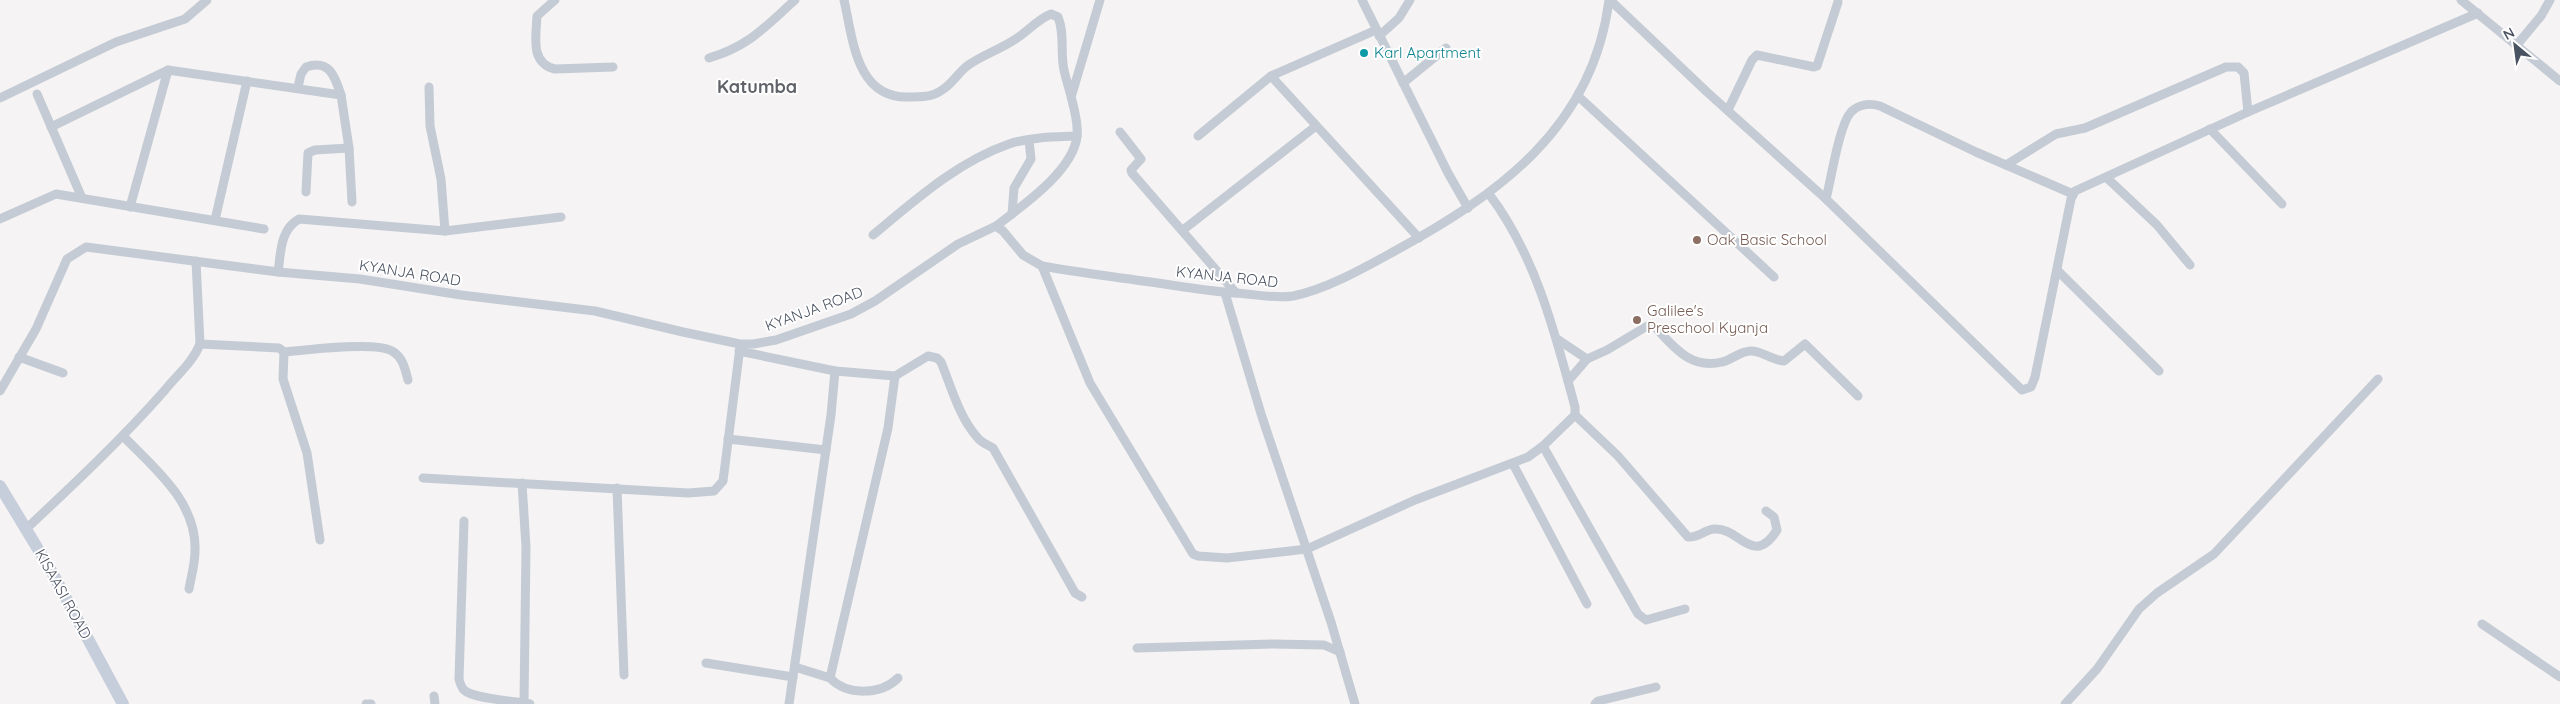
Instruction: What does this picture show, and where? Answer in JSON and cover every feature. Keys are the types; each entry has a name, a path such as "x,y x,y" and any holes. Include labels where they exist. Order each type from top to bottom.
{"main road":[{"name":"KISAASI ROAD","path":"0,486 26,529 123,704"}],"street":[{"path":"0,98 116,42 185,19 206,0"},
{"path":"555,0 537,16 536,44 540,61 546,67 556,69 613,67"},
{"path":"709,58 732,51 747,43 795,0"},
{"path":"844,0 859,63 865,77 878,88 898,97 932,95 942,90 966,67 981,56 1016,39 1035,22 1051,14 1058,17 1061,24 1064,70 1072,94 1077,136 1071,154 1056,175 1030,200 996,226"},
{"path":"1072,94 1100,0"},
{"path":"1362,0 1468,208"},
{"path":"1198,136 1271,76 1378,33 1399,18 1410,0"},
{"path":"1609,0 1826,199 2022,390 2030,387 2035,377 2073,194 2079,188 2107,178 2248,112 2478,13"},
{"name":"KYANJA ROAD","path":"0,391 36,329 67,259 86,247 278,272 360,279 461,295 596,311 740,347 776,340 851,314 875,301 958,244 996,226 1003,231 1023,255 1042,266 1225,293 1278,297 1308,292 1419,238 1489,194 1531,156 1578,96 1602,39 1609,0"},
{"path":"2461,0 2560,81"},
{"path":"2516,46 2541,16 2550,0"},
{"path":"1728,110 1752,60 1757,55 1814,67 1817,66 1838,2"},
{"path":"1403,83 1446,48"},
{"path":"298,87 301,74 306,67 321,65 329,68 336,78 341,95 350,148 352,202"},
{"path":"2006,165 2056,134 2085,128 2226,67 2238,67 2244,73 2248,112"},
{"path":"130,208 168,70"},
{"path":"51,127 168,70 298,87 341,95"},
{"path":"1271,76 1419,238"},
{"path":"215,220 247,80"},
{"path":"429,87 430,126 441,179 445,231"},
{"path":"37,94 82,198"},
{"path":"1578,96 1774,277"},
{"path":"1826,199 1844,124 1851,112 1863,105 1880,106 2073,194"},
{"path":"1183,230 1316,126"},
{"path":"2210,129 2282,204"},
{"path":"1120,132 1141,159 1131,170 1132,173 1236,293"},
{"path":"873,236 914,200 954,172 986,154 1010,144 1029,140 1077,136"},
{"path":"1012,214 1014,188 1031,159 1029,140"},
{"path":"306,192 308,153 315,150 350,148"},
{"path":"2107,178 2157,225 2190,265"},
{"path":"1,215 56,194 130,208 264,229"},
{"path":"1489,194 1516,233 1557,340 1575,416 1618,456 1688,538 1696,538 1714,529 1723,531 1752,546 1762,546 1771,539 1776,530 1774,517 1766,511"},
{"path":"278,272 283,237 291,223 299,219 445,231 561,218"},
{"path":"26,529 124,437 187,366 200,344 196,261"},
{"path":"1042,266 1090,383 1193,554 1198,556 1227,558 1307,549 1415,500 1513,464 1544,446 1575,416"},
{"path":"2057,270 2159,370"},
{"path":"1225,293 1262,417 1307,549 1355,704"},
{"path":"1568,381 1587,359 1607,350 1648,325 1654,326 1682,356 1694,361 1722,362 1748,351 1758,352 1784,362 1805,344 1858,396"},
{"path":"1557,340 1587,359"},
{"path":"200,344 279,348 284,352 322,348 386,348 400,357 408,380"},
{"path":"423,478 688,493 714,491 723,481 740,347 834,370 895,376 928,356 937,358 941,362 963,415 973,432 983,443 993,448 1075,593 1082,597"},
{"path":"284,352 283,379 307,453 320,540"},
{"path":"19,357 34,365 63,373"},
{"path":"789,704 833,401 834,370"},
{"path":"830,678 888,428 895,376"},
{"path":"2065,704 2097,669 2139,608 2157,593 2214,554 2378,379"},
{"path":"124,437 166,480 179,497 188,515 193,531 195,551 189,590"},
{"path":"728,439 826,450"},
{"path":"1544,446 1638,614 1646,620 1685,609"},
{"path":"1513,464 1587,604"},
{"path":"464,521 459,679 462,688 466,692 476,695 527,703 526,547 522,483"},
{"path":"618,488 624,674"},
{"path":"2482,624 2560,677"},
{"path":"1137,648 1273,644 1324,645 1340,652"},
{"path":"706,663 793,677"},
{"path":"795,667 830,678 845,688 858,690 886,687 898,678"},
{"path":"1595,704 1598,700 1656,687"},
{"path":"366,704 371,704"}],"place":[{"name":"Karl Apartment","path":"1364,53"},
{"name":"Oak Basic School","path":"1697,240"},
{"name":"Galilee's Preschool Kyanja","path":"1637,320"}],"district":[{"name":"Katumba","path":"757,87"}]}
